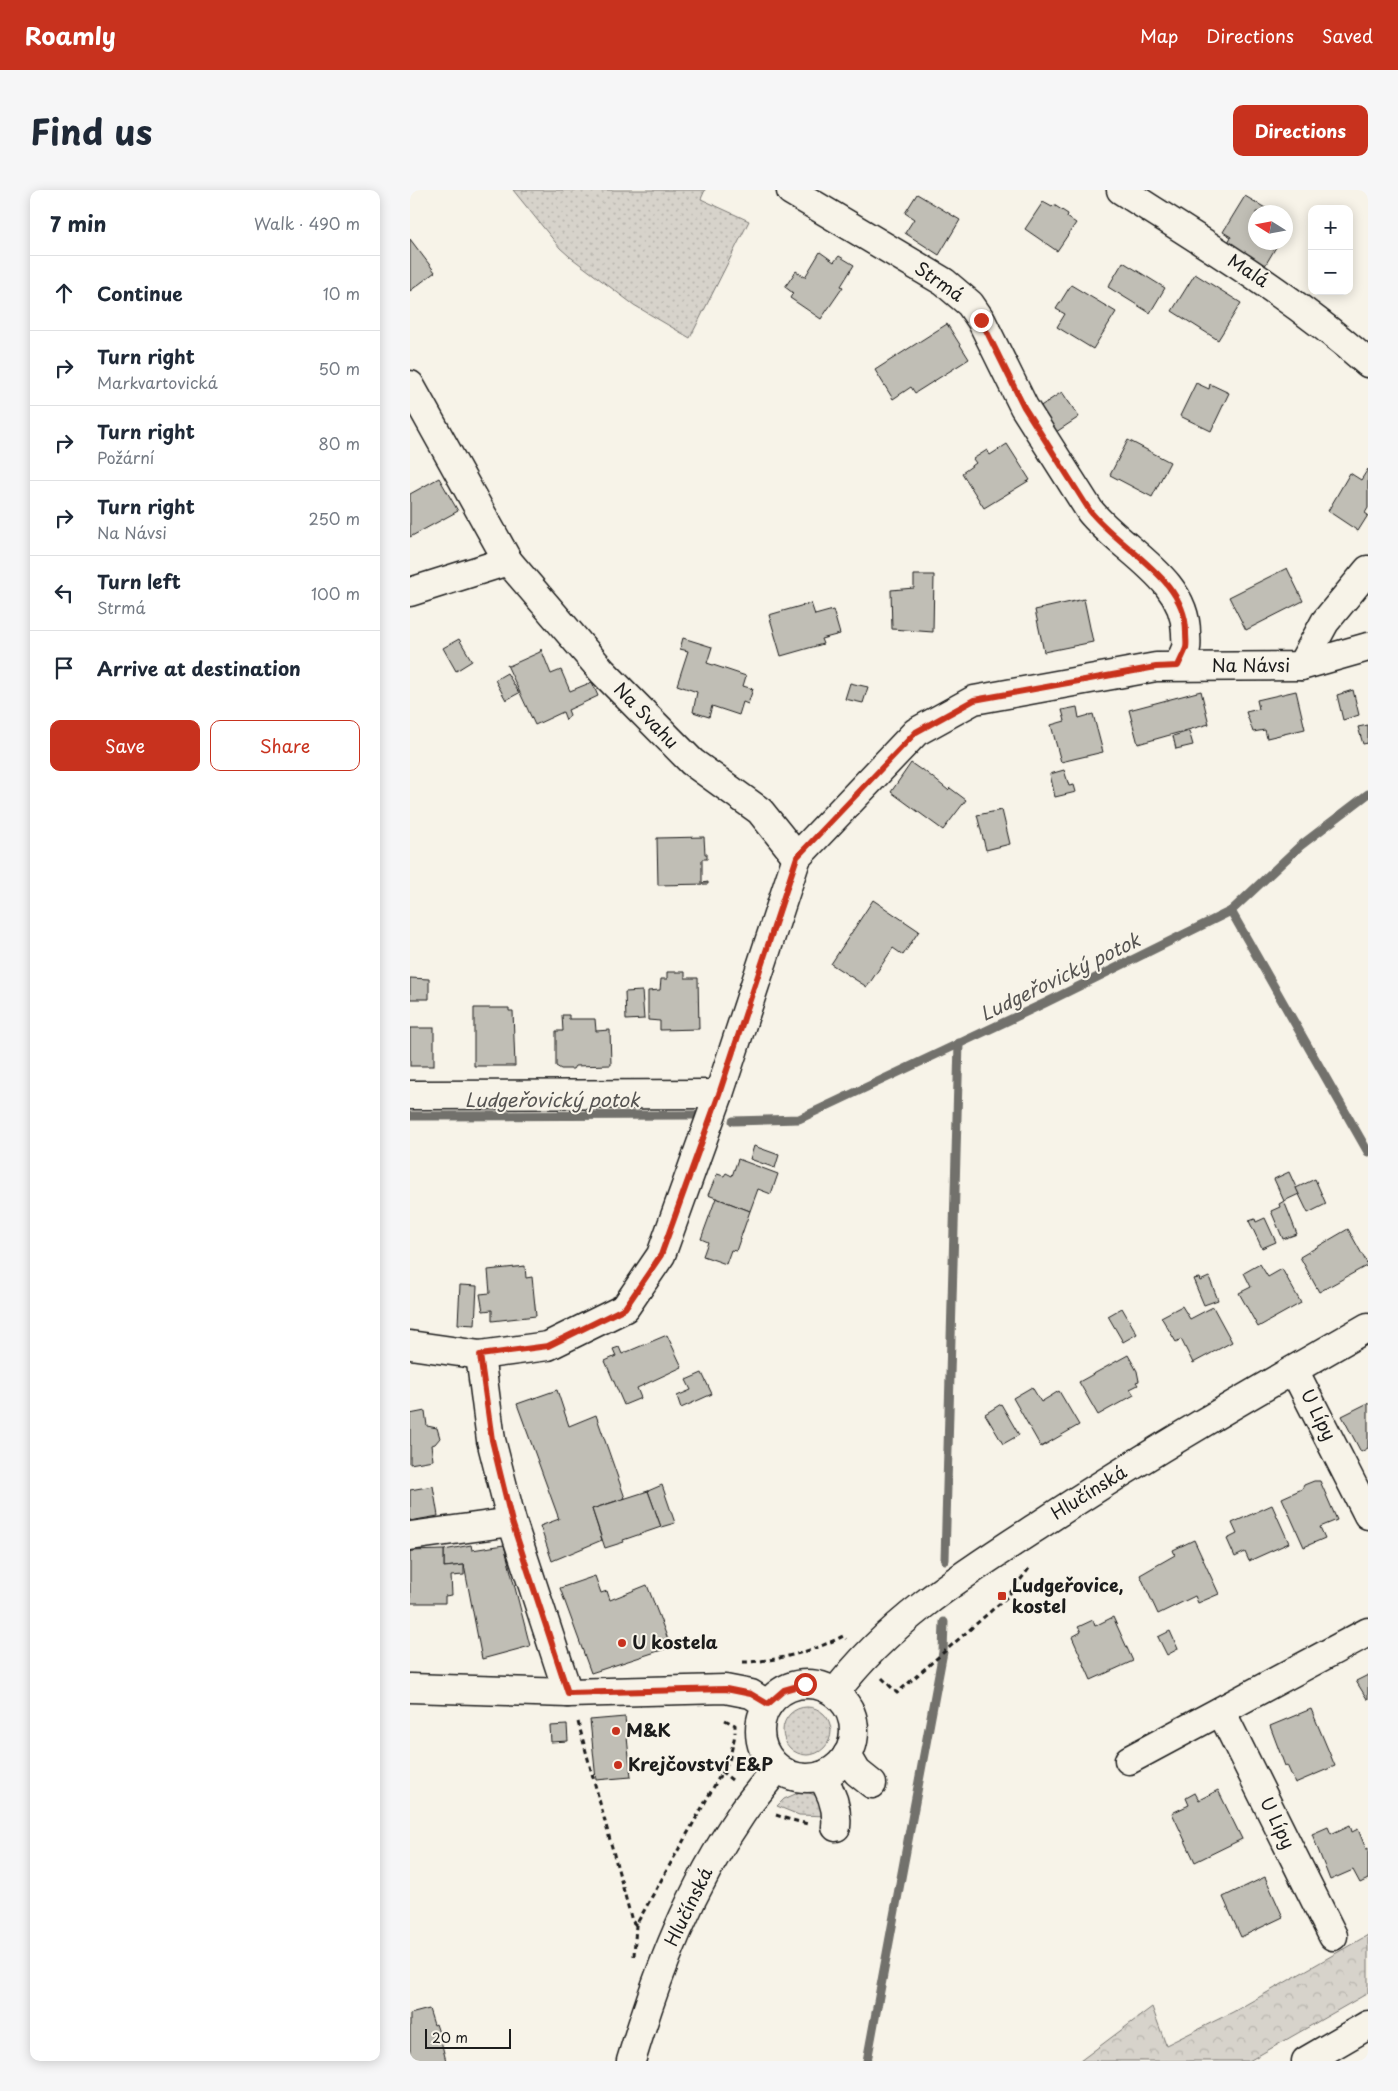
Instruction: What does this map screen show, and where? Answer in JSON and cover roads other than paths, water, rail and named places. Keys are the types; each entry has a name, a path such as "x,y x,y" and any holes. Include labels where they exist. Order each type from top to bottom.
{"street":[{"name":"Malá","path":"1121,190 1272,287 1317,320 1368,363"},
{"name":"Strmá","path":"791,191 944,282 970,304 981,320 1024,407 1090,511 1175,593 1183,610 1186,624 1186,648 1178,666"},
{"name":"Na Svahu","path":"410,385 508,561 603,672 692,762 760,811 797,857"},
{"path":"410,592 508,561"},
{"path":"1300,666 1325,622 1368,570"},
{"name":"Na Návsi","path":"410,1344 480,1355 548,1346 625,1308 661,1255 719,1094 797,857 916,732 974,700 1156,667 1300,666 1368,647"},
{"path":"410,1095 719,1094"},
{"name":"Hlučínská","path":"835,1693 863,1658 882,1639 983,1560 1081,1497 1368,1327"},
{"path":"480,1355 492,1440 512,1522 568,1693"},
{"name":"U Lípy","path":"1294,1370 1368,1515"},
{"path":"410,1536 512,1522"},
{"path":"1129,1760 1368,1632"},
{"path":"805,1684 826,1688 835,1693 846,1706 853,1722 854,1733 847,1755 836,1768 821,1776 798,1778 777,1768 765,1752 760,1733 762,1718 768,1704 784,1690 805,1684"},
{"path":"410,1688 568,1693 726,1689 751,1694 768,1704"},
{"name":"U Lípy","path":"1221,1711 1333,1936"},
{"path":"847,1755 857,1772 872,1784"},
{"name":"Hlučínská","path":"631,2061 647,2007 668,1949 688,1906 732,1828 777,1768"},
{"path":"821,1776 834,1800 836,1827"},
{"path":"1306,2061 1368,2025"}],"waterway":[{"name":"Ludgeřovický potok","path":"733,1121 799,1119 1045,1003 1231,911 1300,846 1368,794"},
{"path":"1231,911 1368,1152"},
{"path":"945,1560 959,1043"},
{"name":"Ludgeřovický potok","path":"410,1116 694,1115"},
{"path":"867,2061 943,1652 944,1622"}],"place":[{"name":"Ludgeřovice, kostel","path":"1002,1596"},
{"name":"U kostela","path":"622,1643"},
{"name":"M&K","path":"616,1731"},
{"name":"Krejčovství E&P","path":"618,1765"}]}
